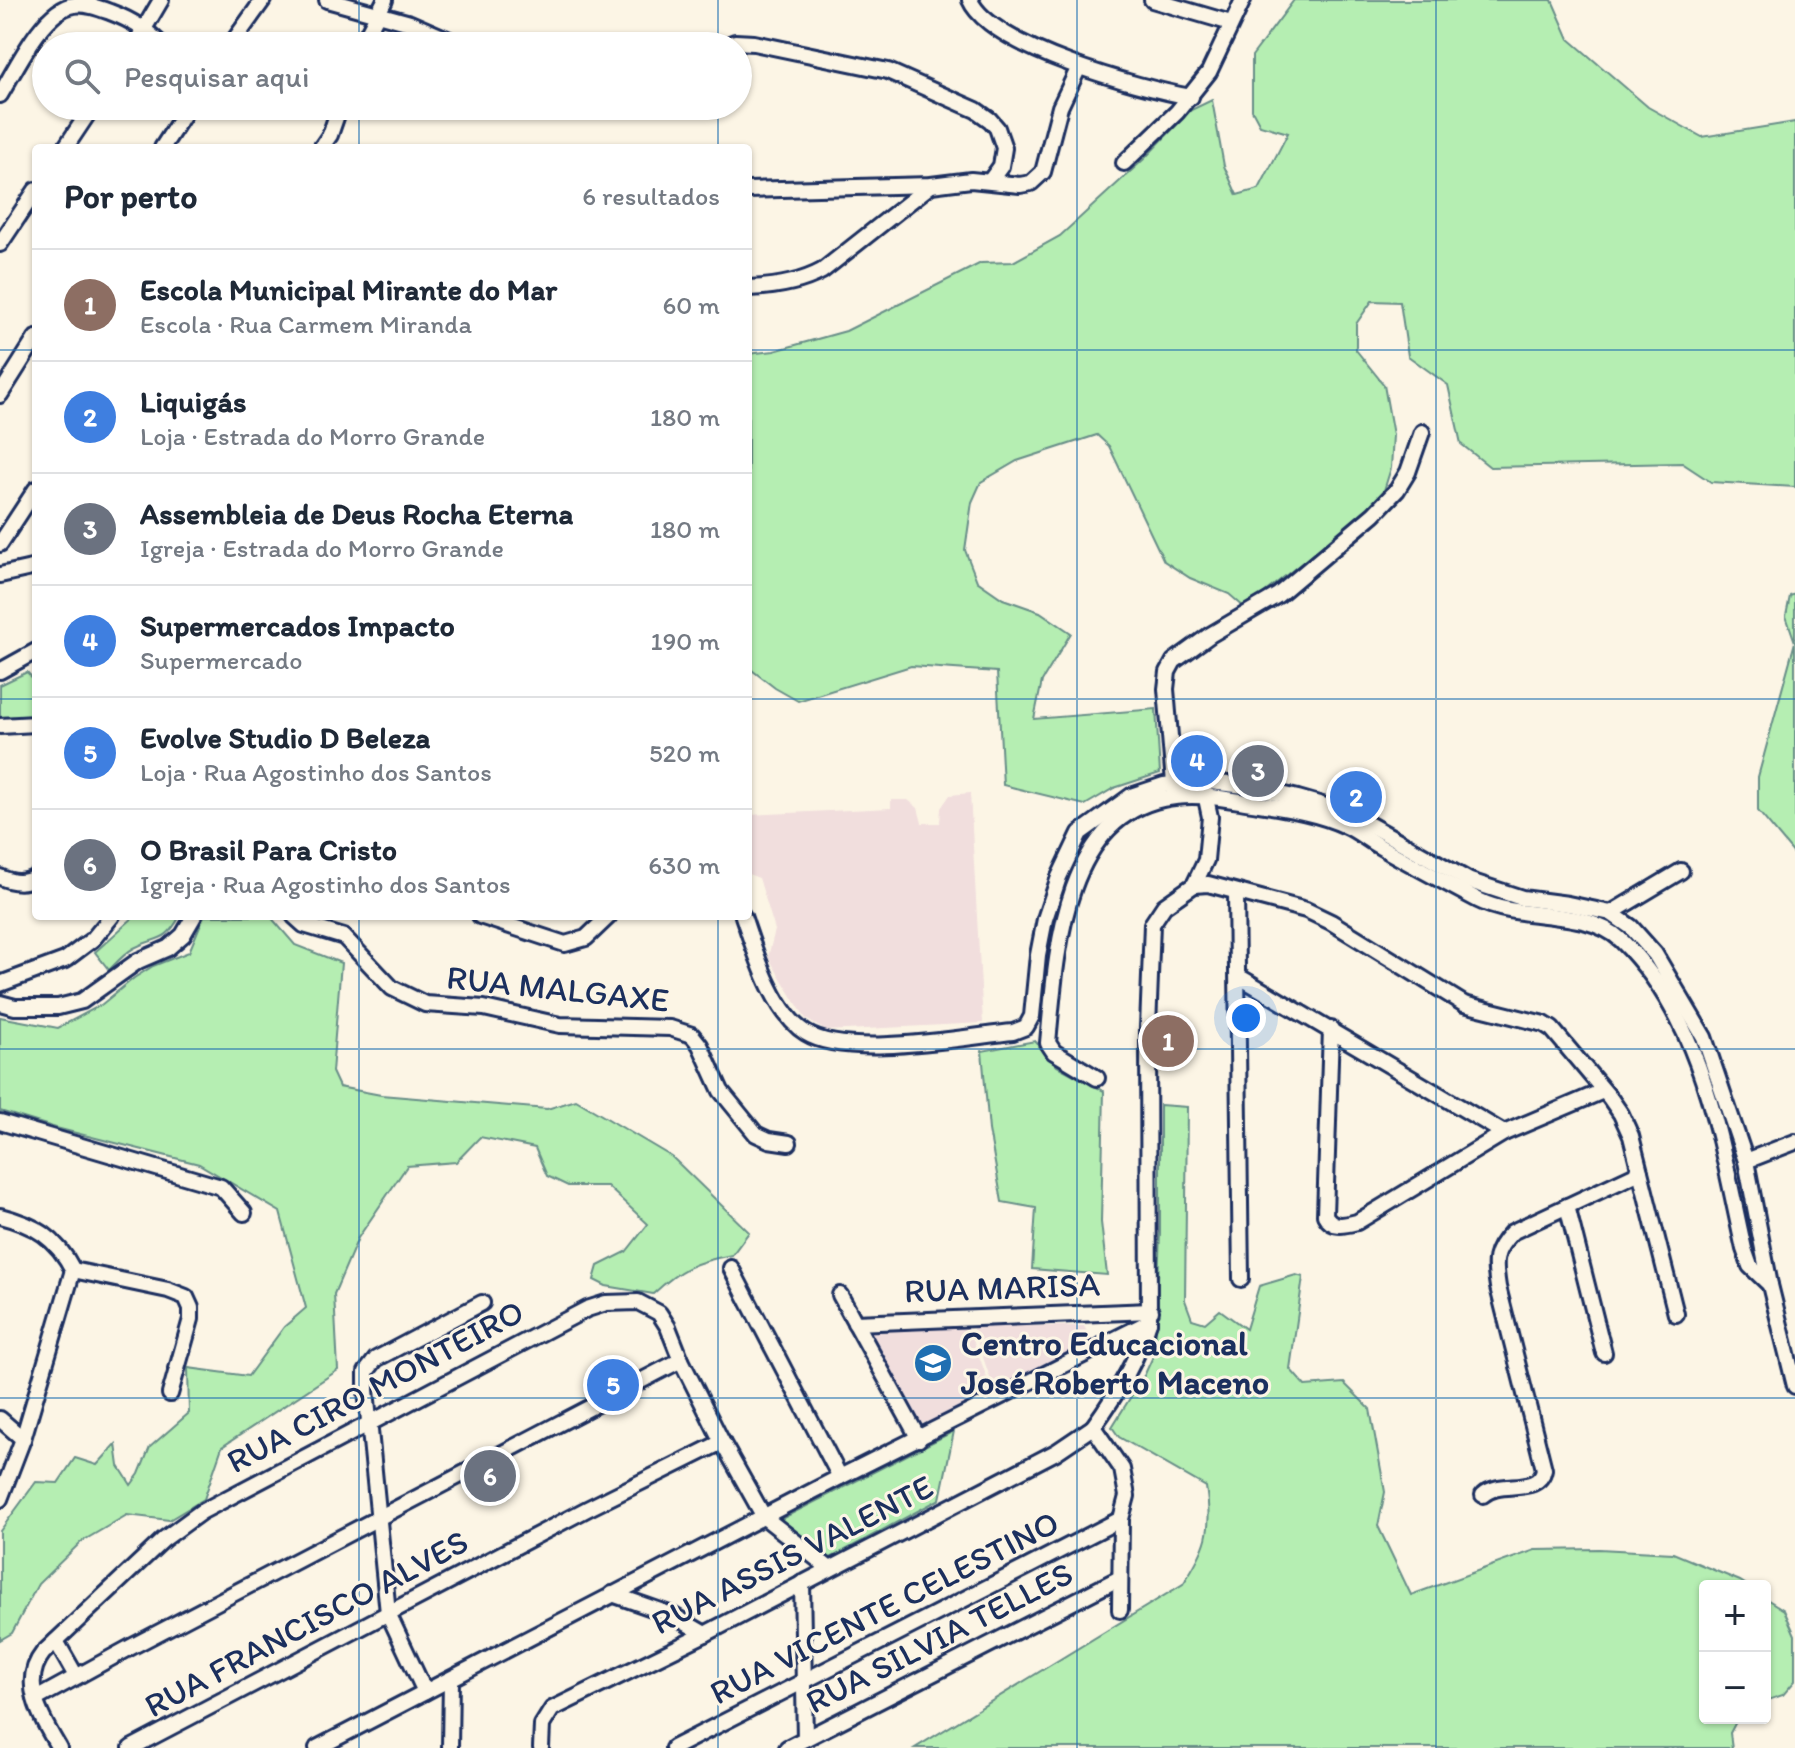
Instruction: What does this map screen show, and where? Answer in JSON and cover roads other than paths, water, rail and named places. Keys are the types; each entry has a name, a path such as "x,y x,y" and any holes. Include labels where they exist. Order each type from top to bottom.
{"street":[{"path":"40,32 54,16 71,5 85,5 119,15 144,31 161,0"},
{"path":"240,32 263,0"},
{"path":"327,0 381,6 431,32"},
{"path":"970,0 979,15 994,28 1079,67 1191,97"},
{"path":"1152,0 1231,23"},
{"path":"1124,163 1191,97 1209,72 1243,0"},
{"path":"368,32 381,6"},
{"path":"0,95 32,42"},
{"path":"752,43 888,71 976,110 997,128 1004,148 1001,166 990,181"},
{"path":"752,190 931,185 971,180 1020,185 1031,183 1043,172 1054,125 1079,67"},
{"path":"68,144 84,120"},
{"path":"165,144 180,120"},
{"path":"324,144 335,120"},
{"path":"752,288 793,283 822,271 931,185"},
{"path":"0,244 32,201"},
{"path":"0,395 32,344"},
{"path":"1174,783 1166,689 1168,672 1174,661 1210,635 1278,595 1374,514 1397,490 1408,472 1422,432"},
{"path":"0,544 32,495"},
{"path":"0,575 32,568"},
{"path":"0,671 32,653"},
{"path":"0,726 32,724"},
{"path":"744,920 761,966 782,1007 804,1033 826,1042 856,1046 1013,1032 1026,1027 1032,1016 1045,919 1059,877 1080,833 1131,796 1174,783 1345,825 1482,902 1519,913 1587,921 1610,931 1622,941 1649,972 1680,1020 1711,1102 1744,1249 1750,1266 1770,1285"},
{"path":"317,1748 1150,1317 1148,1028 1152,924 1164,906 1194,885 1206,860 1210,817 1204,788"},
{"path":"1097,1078 1054,1052 1048,1043 1056,955 1075,882 1093,848 1110,824 1133,809 1163,798 1204,788 1259,789 1347,812 1470,881 1522,898 1611,913 1631,927 1655,954 1704,1037 1746,1161 1770,1285 1795,1386"},
{"path":"1611,913 1681,871"},
{"path":"0,877 10,882 32,878"},
{"path":"1059,877 1075,882"},
{"path":"1194,885 1208,884 1306,910 1464,1004 1544,1024 1560,1036 1621,1114 1631,1136 1676,1314"},
{"path":"1236,892 1241,1279"},
{"path":"0,984 65,960 93,939 109,920"},
{"path":"0,1003 15,1007 58,1007 82,1001 138,961 168,948 183,935 192,920"},
{"name":"RUA MALGAXE","path":"298,920 304,925 344,937 392,988 425,1004 484,1008 560,1025 670,1028 692,1035 700,1045 721,1091 756,1134 789,1143"},
{"path":"492,920 565,944 586,938 605,920"},
{"path":"1238,976 1504,1133"},
{"path":"1331,1029 1325,1215 1335,1225 1357,1222 1504,1133 1603,1091"},
{"path":"0,1122 221,1187 244,1213"},
{"path":"1746,1161 1794,1146"},
{"path":"1483,1495 1495,1488 1536,1484 1542,1479 1544,1469 1498,1287 1494,1264 1499,1246 1512,1232 1640,1172"},
{"path":"1567,1206 1604,1353"},
{"path":"0,1216 27,1224 45,1234 64,1252 73,1270 23,1439 0,1499"},
{"path":"731,1268 840,1477"},
{"path":"73,1270 168,1290 186,1297 191,1308 191,1319 170,1394"},
{"path":"840,1295 919,1439"},
{"name":"RUA CIRO MONTEIRO","path":"59,1748 41,1718 32,1678 33,1668 56,1641 164,1539 201,1512 587,1309 606,1303 638,1302 659,1313 722,1442 764,1517"},
{"path":"425,1692 388,1613 368,1425 366,1372 376,1359 482,1303"},
{"name":"RUA MARISA","path":"855,1323 1150,1317"},
{"name":"RUA ASSIS VALENTE","path":"541,1748 542,1725 552,1709 705,1634 1056,1452 1093,1427 1117,1394 1141,1347 1150,1317"},
{"path":"36,1699 377,1517 681,1360"},
{"path":"0,1419 23,1439"},
{"path":"1093,1427 1122,1469 1127,1496 1121,1519 1120,1610"},
{"name":"RUA FRANCISCO ALVES","path":"131,1748 587,1509 722,1442"},
{"path":"764,1517 830,1569"},
{"name":"RUA VICENTE CELESTINO","path":"673,1748 1121,1519"},
{"name":"RUA SILVIA TELLES","path":"787,1748 1118,1579"},
{"path":"802,1583 805,1739"},
{"path":"612,1594 672,1615 705,1634"},
{"path":"56,1641 76,1676"},
{"path":"450,1748 451,1680"},
{"path":"346,1748 355,1728"}],"place":[{"name":"Supermercados Impacto","path":"1197,761"},
{"name":"Assembleia de Deus Rocha Eterna","path":"1258,771"},
{"name":"Liquigás","path":"1356,797"},
{"name":"Escola Municipal Mirante do Mar","path":"1168,1041"},
{"name":"Centro Educacional José Roberto Maceno","path":"933,1363"},
{"name":"Evolve Studio D Beleza","path":"613,1385"},
{"name":"O Brasil Para Cristo","path":"490,1476"}]}
